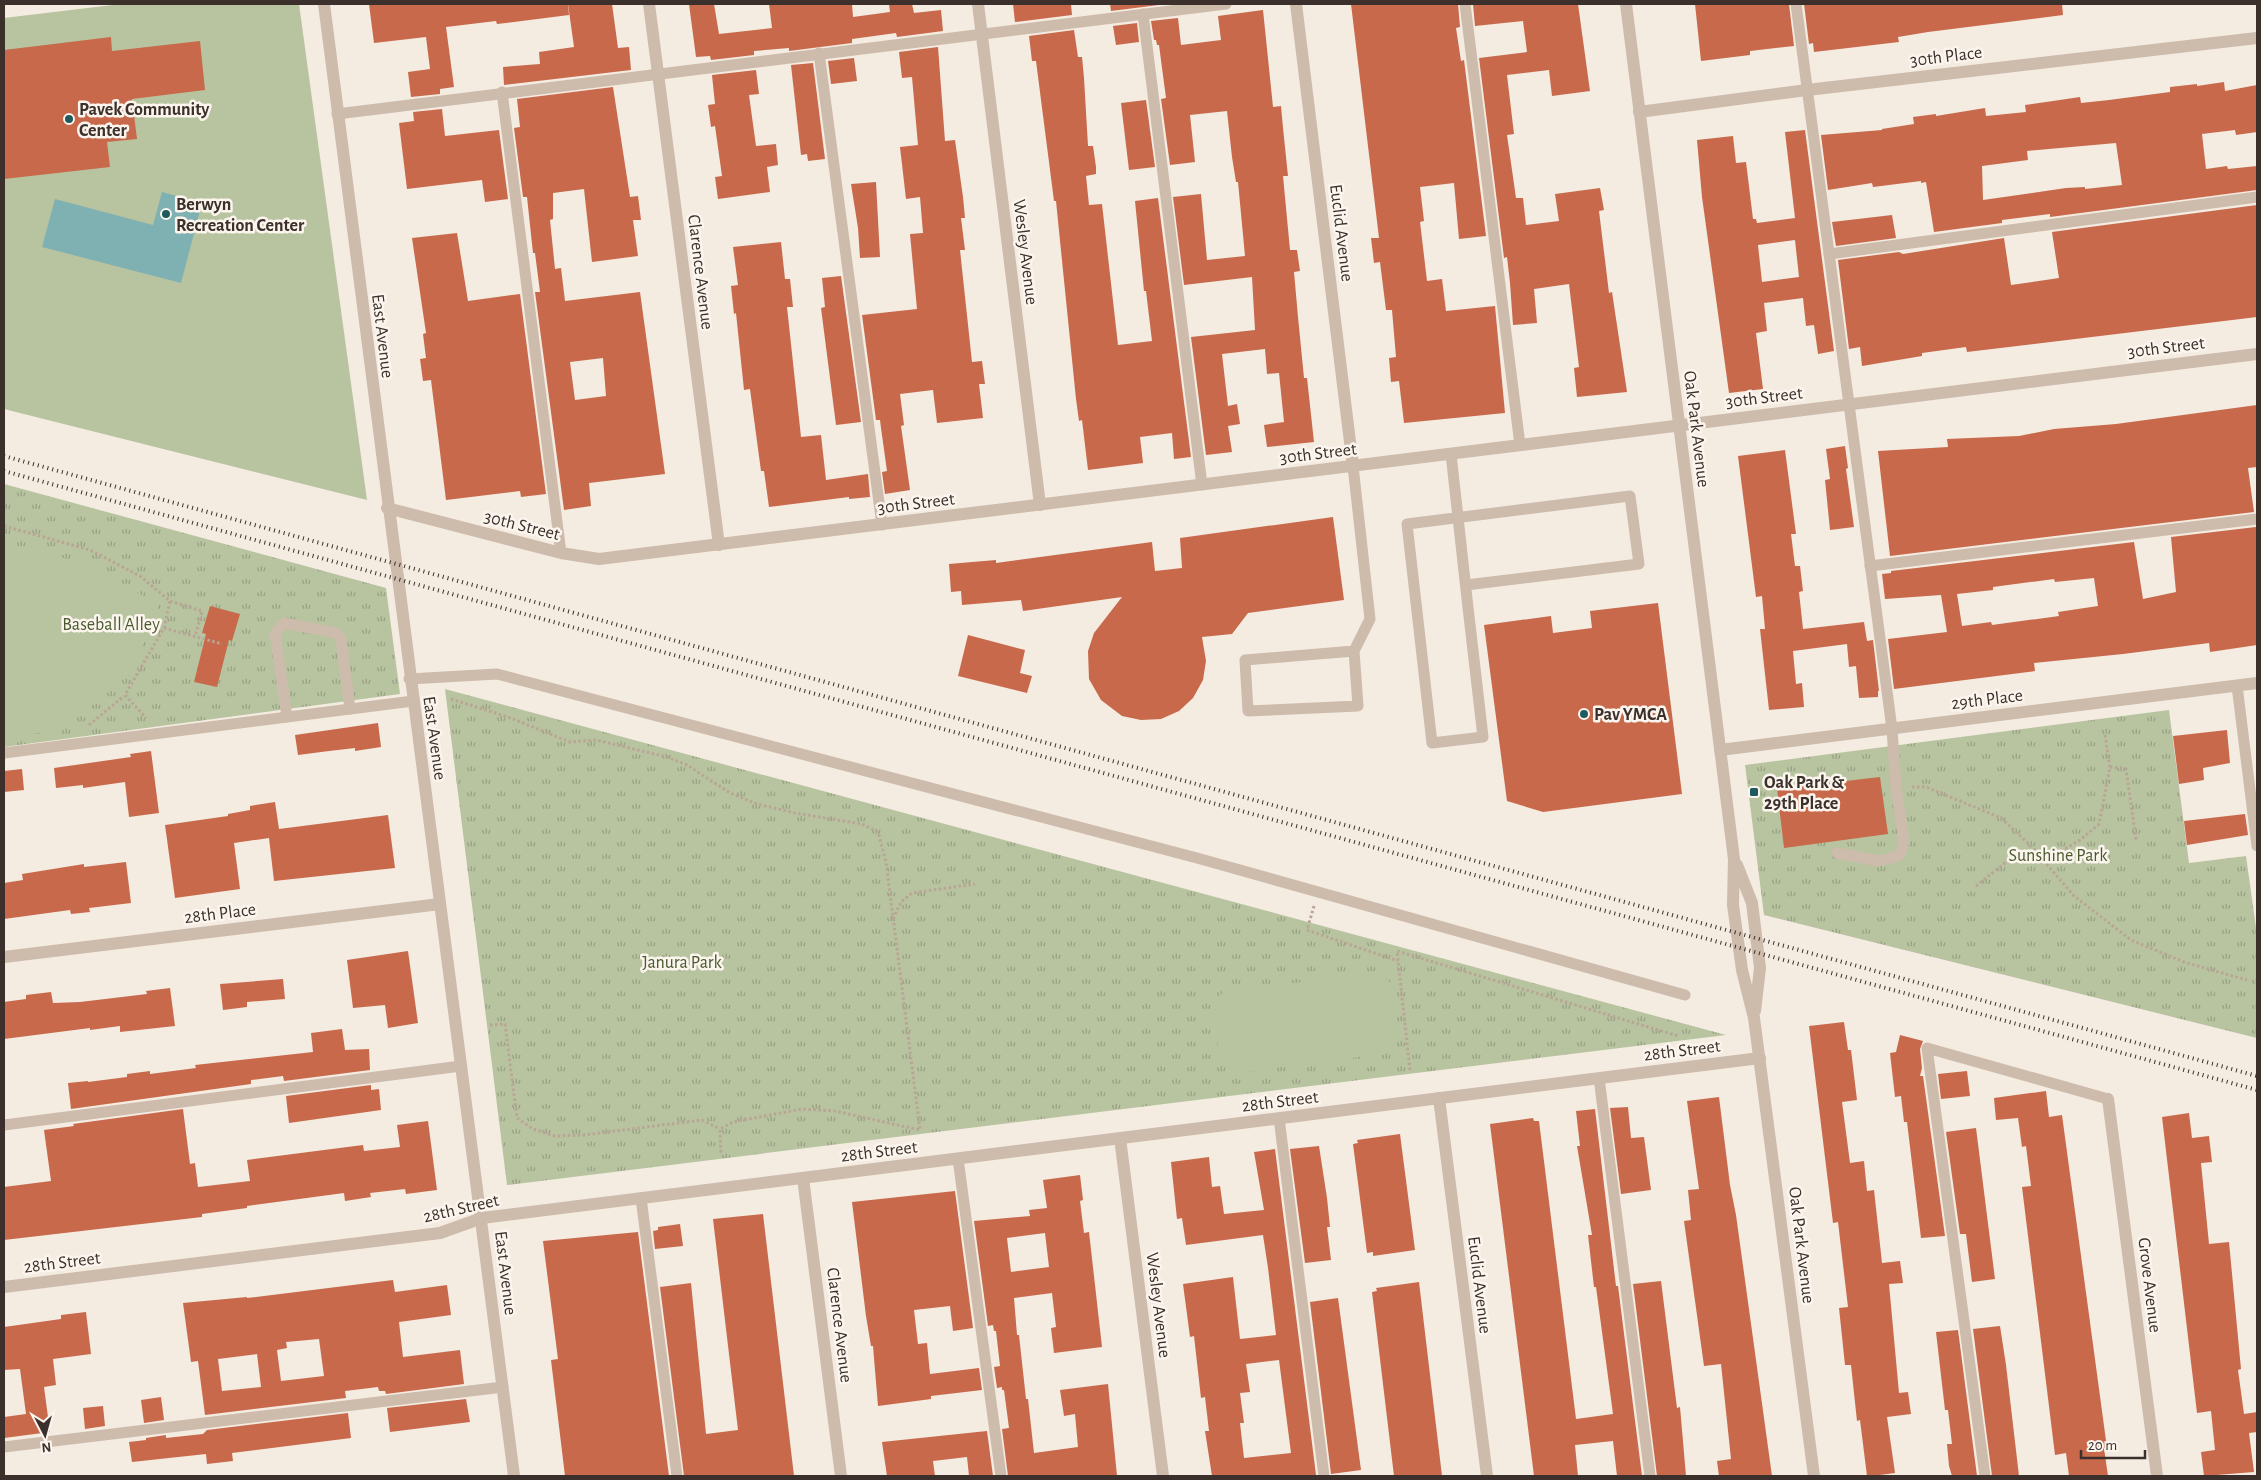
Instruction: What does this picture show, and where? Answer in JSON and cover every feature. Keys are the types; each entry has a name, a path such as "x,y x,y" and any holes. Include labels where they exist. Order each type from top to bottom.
{"street":[{"name":"East Avenue","path":"324,4 387,508 482,1218 514,1476"},
{"name":"Clarence Avenue","path":"649,4 719,545"},
{"name":"Wesley Avenue","path":"978,4 1040,505"},
{"name":"Euclid Avenue","path":"1296,4 1353,466"},
{"name":"Oak Park Avenue","path":"1626,4 1734,859 1733,905 1742,970 1754,1018 1760,1058 1814,1476"},
{"name":"30th Place","path":"1639,112 1808,90 2257,38"},
{"name":"30th Street","path":"387,508 561,553 599,559 2257,354"},
{"name":"29th Place","path":"1720,750 2257,683"},
{"name":"Oak Park Avenue","path":"1734,859 1752,903 1760,968 1754,1018"},
{"name":"28th Place","path":"4,957 440,904"},
{"name":"28th Street","path":"4,1286 440,1232 482,1218 1760,1058"},
{"name":"Euclid Avenue","path":"1439,1098 1487,1476"},
{"name":"Grove Avenue","path":"2108,1099 2157,1476"},
{"name":"Wesley Avenue","path":"1120,1138 1163,1476"},
{"name":"Clarence Avenue","path":"803,1178 841,1476"}],"lane":[{"path":"337,114 502,92 1226,4"},
{"path":"1465,4 1520,445"},
{"path":"1796,4 1892,729 1896,786 1904,842 1899,856 1878,861 1837,853"},
{"path":"1143,14 1202,485"},
{"path":"819,53 882,525"},
{"path":"502,92 561,553"},
{"path":"1829,254 2257,197"},
{"path":"1451,454 1458,517 1466,585 1483,737 1432,743 1408,524 1458,517 1630,496 1639,564 1466,585"},
{"path":"1353,466 1370,619 1354,651 1358,706 1248,711 1245,660 1354,651"},
{"path":"1870,566 2257,519"},
{"path":"287,717 275,634 284,623 336,633 341,638 350,708"},
{"path":"409,678 497,674 1196,858 1685,995"},
{"path":"2237,686 2257,846"},
{"path":"4,753 412,700"},
{"path":"1985,1476 1927,1048 2108,1099"},
{"path":"4,1125 461,1066"},
{"path":"1599,1078 1650,1476"},
{"path":"1279,1118 1324,1476"},
{"path":"958,1159 1001,1476"},
{"path":"641,1198 677,1476"},
{"path":"4,1447 503,1387"}],"path":[{"path":"4,526 90,550 140,576 170,601 202,611 195,637"},
{"path":"91,724 125,695 164,628 170,601"},
{"path":"164,628 222,644"},
{"path":"125,695 148,720"},
{"path":"451,699 508,717 570,742 603,742 667,757 687,765 730,793 757,804 795,813 862,824 878,832 883,846 920,1130 835,1111 802,1109 733,1122 720,1129"},
{"path":"1976,886 2005,863 2036,852 2060,852 2080,840 2098,824 2110,768 2105,735"},
{"path":"2110,768 2126,768 2136,840"},
{"path":"1896,786 1926,787 2001,818 2036,852 2074,896 2131,940 2184,962 2247,980"},
{"path":"893,919 900,902 912,893 975,884"},
{"path":"1318,892 1307,930 1398,961"},
{"path":"1410,1070 1397,951 1678,1036"},
{"path":"490,1025 504,1024 517,1118 532,1129 555,1136 574,1135 702,1120 720,1129"},
{"path":"720,1129 721,1155"}],"green space":[{"name":"Berwyn Recreation Center","path":"121,4 299,4 367,500 4,409 4,18"},
{"name":"Baseball Alley","path":"4,484 386,588 400,694 4,747"},
{"path":"4,542 78,562 159,604 139,655 108,692 63,726 46,732 4,737"},
{"name":"Janura Park","path":"445,689 1726,1035 507,1185"},
{"name":"Sunshine Park","path":"2169,710 2189,863 2246,856 2257,935 2257,1038 1764,915 1745,765"},
{"path":"1373,973 1381,975 1392,984 1398,1038 1389,1053 1236,1073 1228,1069 1221,1062 1213,1007 1217,997 1224,992"}],"water":[{"path":"162,192 202,203 181,283 42,247 55,199 153,225"}],"building":[{"path":"369,4 568,4 569,15 497,24 496,21 446,27 454,87 440,89 440,94 411,97 408,72 430,69 426,37 374,43"},
{"path":"568,4 612,4 618,48 629,47 631,70 504,85 503,67 540,64 539,52 574,47"},
{"path":"689,4 714,4 719,34 772,28 769,4 852,4 853,17 890,12 889,4 912,4 914,13 941,10 943,31 897,37 896,33 852,39 852,43 789,51 789,48 754,51 754,55 711,60 710,56 696,57"},
{"path":"1013,4 1071,4 1072,15 1015,22"},
{"path":"1110,4 1167,4 1111,11"},
{"path":"1351,4 1458,4 1460,27 1456,28 1461,61 1464,60 1486,236 1459,239 1454,183 1420,187 1424,221 1420,222 1427,281 1442,279 1446,311 1495,306 1505,413 1404,423 1399,381 1391,382 1389,358 1396,357 1392,310 1386,310 1380,262 1374,263 1371,238 1379,238"},
{"path":"1473,4 1578,4 1590,91 1552,96 1549,70 1507,75 1514,134 1507,135 1516,198 1523,198 1526,225 1559,221 1555,194 1600,188 1604,210 1599,211 1609,293 1612,292 1627,392 1577,397 1574,368 1579,367 1569,284 1534,289 1537,323 1513,325 1507,257 1504,258 1479,58 1527,52 1523,21 1475,26"},
{"path":"1695,4 1789,4 1794,46 1750,51 1750,55 1701,61"},
{"path":"1804,4 2062,4 2063,15 1928,32 1898,37 1899,42 1814,52 1813,43 1809,44"},
{"path":"1263,10 1273,107 1281,106 1288,176 1283,176 1290,250 1297,250 1300,271 1294,272 1304,378 1307,378 1314,442 1267,447 1264,425 1284,422 1279,373 1267,374 1265,349 1222,354 1228,406 1237,404 1240,424 1228,426 1232,452 1206,455 1191,337 1255,330 1252,277 1184,285 1173,197 1201,194 1207,260 1245,256 1238,182 1236,182 1232,157 1227,111 1190,115 1195,162 1170,165 1161,99 1166,98 1159,45 1154,40 1151,21 1178,18 1181,45 1221,40 1218,16"},
{"path":"1137,23 1139,42 1116,45 1113,26"},
{"path":"1074,30 1078,57 1082,57 1088,146 1093,146 1096,167 1096,174 1086,176 1089,205 1102,204 1118,345 1152,341 1146,291 1144,291 1135,201 1158,198 1191,457 1174,459 1172,433 1140,437 1143,463 1088,470 1082,420 1079,421 1076,399 1056,201 1054,201 1036,61 1032,61 1029,36"},
{"name":"Pavek Community Center","path":"111,37 112,51 200,41 205,90 132,99 137,139 107,142 110,167 4,179 4,50"},
{"path":"938,47 945,141 955,140 963,197 965,218 961,218 965,250 960,250 972,362 982,361 985,384 979,384 983,418 937,423 933,390 900,394 904,425 901,426 910,490 885,494 882,472 887,471 880,420 876,420 862,315 917,309 910,234 923,233 920,197 906,199 900,147 918,145 912,77 902,78 899,52"},
{"path":"854,58 857,81 831,84 828,61"},
{"path":"813,63 825,159 808,161 807,154 801,155 791,65"},
{"path":"756,70 759,94 749,95 756,146 776,144 778,165 767,167 770,192 718,199 715,177 722,176 715,126 711,127 708,105 715,104 712,75"},
{"path":"2224,82 2225,91 2257,85 2257,132 2236,135 2235,130 2202,134 2206,169 2227,166 2228,169 2257,166 2257,190 2050,217 2050,214 2002,220 2002,223 1934,232 1926,182 1873,187 1872,183 1828,190 1821,135 1882,130 1914,124 1913,117 1936,114 1936,116 1985,108 1986,116 2026,112 2025,105 2080,97 2081,103 2109,100 2170,92 2170,87 2197,84 2197,86","holes":["2116,143 2122,185 2085,189 2085,187 2066,188 1983,200 1982,166 2028,160 2027,151"]},
{"path":"613,87 630,197 638,196 641,220 633,220 638,256 592,262 584,189 553,193 553,219 550,220 555,269 561,268 565,301 640,292 665,474 589,483 591,506 564,510 535,292 540,292 535,253 533,253 527,197 523,197 514,128 520,127 517,99","holes":["603,358 606,396 575,400 570,362"]},
{"path":"1146,100 1155,167 1129,170 1121,103"},
{"path":"442,109 445,136 499,130 508,199 485,202 482,180 407,189 399,123 414,121 413,112"},
{"path":"1805,130 1834,351 1818,354 1814,325 1806,326 1803,298 1764,303 1767,331 1756,333 1763,389 1729,393 1702,197 1697,140 1733,136 1736,163 1746,162 1753,219 1756,219 1757,223 1795,218 1785,132","holes":["1795,240 1799,277 1762,282 1758,245"]},
{"path":"876,182 880,257 860,258 858,228 851,184"},
{"path":"2257,205 2257,317 1967,352 1966,347 1922,353 1922,356 1862,366 1860,347 1849,349 1838,260 1899,252 1903,254 2004,238 2011,285 2059,278 2052,232"},
{"path":"1892,215 1896,238 1836,246 1832,222"},
{"path":"457,233 468,301 520,294 546,494 521,497 520,491 446,500 431,380 423,381 420,359 426,358 423,334 426,333 412,238"},
{"path":"781,242 785,279 790,279 793,307 787,307 801,437 821,435 826,480 868,474 870,497 849,499 849,497 769,507 764,471 761,471 750,389 744,390 736,313 734,314 731,286 738,285 733,247"},
{"path":"841,276 861,422 836,425 821,308 825,307 822,278"},
{"path":"2257,405 2257,467 2248,468 2254,512 1890,556 1878,451 1948,447 1947,439 2019,436 2054,429 2116,424"},
{"path":"1845,446 1848,468 1846,469 1854,527 1830,530 1825,480 1830,479 1826,449"},
{"path":"1785,450 1796,534 1791,534 1795,566 1800,566 1803,591 1799,592 1803,629 1864,622 1867,641 1873,640 1879,691 1878,697 1859,698 1856,666 1849,667 1847,644 1793,651 1796,684 1802,683 1804,707 1769,710 1760,629 1765,629 1762,596 1756,597 1738,456"},
{"path":"1333,517 1344,600 1248,613 1232,634 1202,637 1206,661 1203,680 1193,698 1179,711 1161,719 1141,720 1122,716 1101,700 1089,679 1088,651 1094,633 1122,597 1023,611 1021,600 962,605 961,591 951,592 949,564 996,560 996,563 1152,542 1155,571 1182,568 1180,538"},
{"path":"2256,527 2257,645 2210,652 2209,643 2034,663 2035,671 1894,689 1888,639 1947,632 1941,595 1885,599 1882,574 1891,573 1891,571 2134,542 2143,599 2176,592 2171,537","holes":["2094,578 2098,606 2058,612 2059,616 1992,625 1991,622 1962,626 1957,594 1993,590 1993,587 2054,579 2055,582"]},
{"name":"Pav YMCA","path":"1658,603 1682,794 1543,812 1507,801 1484,625 1551,616 1553,633 1592,628 1590,611"},
{"path":"210,606 240,614 232,641 229,640 217,687 194,682 206,634 202,633"},
{"path":"968,635 1025,650 1020,673 1032,676 1027,693 958,676"},
{"path":"378,723 381,747 298,755 295,735"},
{"path":"2227,730 2230,763 2203,768 2204,780 2179,784 2173,736"},
{"path":"151,751 159,813 129,817 125,782 83,788 83,785 56,788 54,768 131,757 130,754"},
{"path":"22,769 24,790 4,792 4,771"},
{"path":"1880,777 1888,834 1784,848 1777,789"},
{"path":"275,802 279,829 388,815 395,868 274,881 269,838 234,843 240,889 175,898 165,825 228,816 228,814 250,810 250,806"},
{"path":"2245,814 2248,835 2187,845 2184,821"},
{"path":"126,862 131,903 89,908 90,912 71,914 70,910 4,919 4,883 23,880 22,874 84,864 84,867"},
{"path":"408,951 418,1023 388,1028 385,1005 353,1008 347,960"},
{"path":"283,979 285,999 247,1002 247,1007 223,1010 220,984"},
{"path":"170,988 175,1026 120,1032 120,1026 90,1030 90,1028 4,1039 4,1002 26,999 26,995 51,992 53,1003 80,1002 147,994 146,991"},
{"path":"1844,1022 1848,1050 1851,1050 1857,1100 1842,1102 1850,1163 1864,1161 1867,1191 1874,1190 1882,1263 1900,1261 1903,1283 1889,1284 1899,1393 1908,1392 1911,1414 1887,1417 1895,1473 1872,1476 1867,1476 1860,1420 1857,1421 1851,1365 1845,1365 1839,1308 1848,1307 1838,1222 1833,1223 1809,1026"},
{"path":"342,1029 345,1050 369,1049 370,1070 284,1081 283,1076 251,1080 251,1084 71,1109 68,1083 127,1077 127,1074 150,1071 150,1074 196,1068 195,1065 313,1052 311,1033"},
{"path":"1900,1035 1923,1041 1920,1049 1922,1068 1920,1076 1923,1076 1945,1236 1921,1238 1907,1122 1904,1122 1901,1096 1895,1097 1890,1053 1896,1052"},
{"path":"1967,1071 1970,1096 1941,1099 1938,1074"},
{"path":"371,1085 371,1090 379,1089 381,1110 289,1123 286,1096"},
{"path":"2046,1091 2049,1117 2062,1115 2107,1448 2104,1448 2108,1476 2069,1476 2066,1453 2055,1455 2022,1187 2031,1186 2026,1146 2022,1147 2018,1118 1996,1120 1994,1098"},
{"path":"1719,1097 1772,1476 1719,1476 1717,1461 1731,1459 1721,1364 1704,1366 1684,1221 1691,1220 1688,1190 1699,1189 1687,1101"},
{"path":"1628,1107 1631,1138 1644,1137 1651,1190 1621,1194 1610,1108"},
{"path":"183,1109 190,1164 195,1163 198,1187 250,1181 247,1160 363,1145 364,1151 400,1147 397,1125 428,1121 437,1190 406,1194 405,1189 370,1193 371,1197 345,1201 344,1193 247,1206 247,1208 202,1214 202,1217 4,1240 4,1187 51,1181 44,1130 74,1126 73,1124"},
{"path":"1595,1109 1616,1286 1618,1286 1642,1476 1617,1476 1613,1441 1575,1445 1578,1476 1534,1476 1490,1124 1533,1118 1534,1121 1539,1121 1576,1419 1613,1414 1596,1287 1594,1287 1588,1235 1592,1235 1577,1146 1580,1146 1576,1111"},
{"path":"2189,1113 2192,1138 2209,1136 2212,1162 2201,1163 2209,1244 2229,1242 2241,1369 2238,1370 2244,1414 2257,1412 2257,1432 2249,1433 2254,1472 2204,1476 2201,1452 2215,1450 2211,1411 2197,1413 2162,1117"},
{"path":"1976,1128 1995,1279 1972,1282 1966,1234 1960,1234 1946,1132"},
{"path":"1400,1134 1415,1250 1373,1256 1373,1252 1367,1253 1353,1144 1358,1143 1357,1140"},
{"path":"1319,1146 1327,1198 1330,1227 1327,1227 1331,1260 1305,1263 1290,1149"},
{"path":"1275,1149 1316,1475 1212,1476 1205,1431 1209,1431 1205,1397 1201,1398 1194,1336 1190,1337 1183,1284 1233,1277 1240,1339 1276,1335 1268,1268 1263,1235 1186,1245 1182,1218 1177,1219 1171,1162 1209,1157 1212,1187 1220,1186 1224,1214 1264,1210 1254,1152","holes":["1279,1360 1291,1453 1244,1458 1240,1423 1244,1423 1240,1393 1250,1392 1246,1364"]},
{"path":"1080,1175 1083,1200 1080,1201 1084,1233 1089,1232 1102,1347 1054,1353 1051,1328 1056,1327 1052,1293 1014,1298 1017,1335 1019,1335 1034,1453 1078,1447 1075,1414 1064,1416 1060,1390 1108,1384 1117,1476 1008,1476 1002,1429 1009,1428 1004,1390 1002,1390 1002,1387 997,1388 994,1367 1000,1366 996,1331 994,1331 993,1325 988,1326 974,1221 1030,1216 1029,1210 1047,1208 1043,1180","holes":["1045,1233 1049,1267 1011,1272 1007,1238"]},
{"path":"955,1191 973,1328 953,1331 950,1306 914,1310 918,1344 927,1343 930,1374 979,1368 982,1390 931,1396 931,1399 878,1406 873,1346 871,1346 866,1316 852,1202"},
{"path":"763,1214 794,1476 684,1476 660,1287 691,1283 706,1434 738,1430 713,1219"},
{"path":"680,1224 683,1246 655,1249 653,1231 658,1230 658,1227"},
{"path":"638,1232 669,1476 565,1476 551,1360 558,1359 543,1241"},
{"path":"393,1280 395,1292 447,1285 451,1315 399,1322 403,1357 460,1350 464,1384 386,1394 385,1391 379,1391 378,1387 345,1391 346,1398 205,1415 198,1361 191,1362 183,1303 247,1298","holes":["319,1339 324,1376 281,1381 277,1350 287,1348 286,1342","257,1354 261,1387 222,1391 218,1359"]},
{"path":"1661,1281 1677,1408 1680,1407 1686,1476 1657,1476 1633,1284"},
{"path":"1419,1282 1442,1476 1394,1476 1372,1292 1377,1291 1376,1288"},
{"path":"1338,1298 1361,1470 1331,1474 1310,1302"},
{"path":"86,1312 91,1354 53,1359 56,1385 44,1387 50,1432 4,1438 4,1417 26,1414 20,1369 4,1370 4,1327 61,1319 61,1315"},
{"path":"2000,1326 2019,1476 1992,1476 1973,1329"},
{"path":"1958,1330 1977,1476 1952,1476 1949,1466 1947,1444 1952,1444 1948,1410 1945,1410 1936,1332"},
{"path":"161,1397 164,1420 144,1423 141,1400"},
{"path":"466,1399 470,1422 390,1432 387,1408"},
{"path":"103,1406 105,1426 85,1429 83,1408"},
{"path":"348,1413 351,1438 232,1453 233,1461 207,1464 206,1454 132,1462 129,1442 146,1440 146,1438 166,1435 166,1438 203,1434 207,1430"},
{"path":"987,1431 993,1476 969,1476 967,1457 933,1461 935,1476 887,1476 882,1442"}],"railway":[{"path":"4,456 2257,1076"},
{"path":"4,471 2257,1090"}],"place":[{"name":"Pavek Community Center","path":"69,119"},
{"name":"Berwyn Recreation Center","path":"166,214"},
{"name":"Pav YMCA","path":"1584,714"},
{"name":"Oak Park & 29th Place","path":"1754,792"}]}
